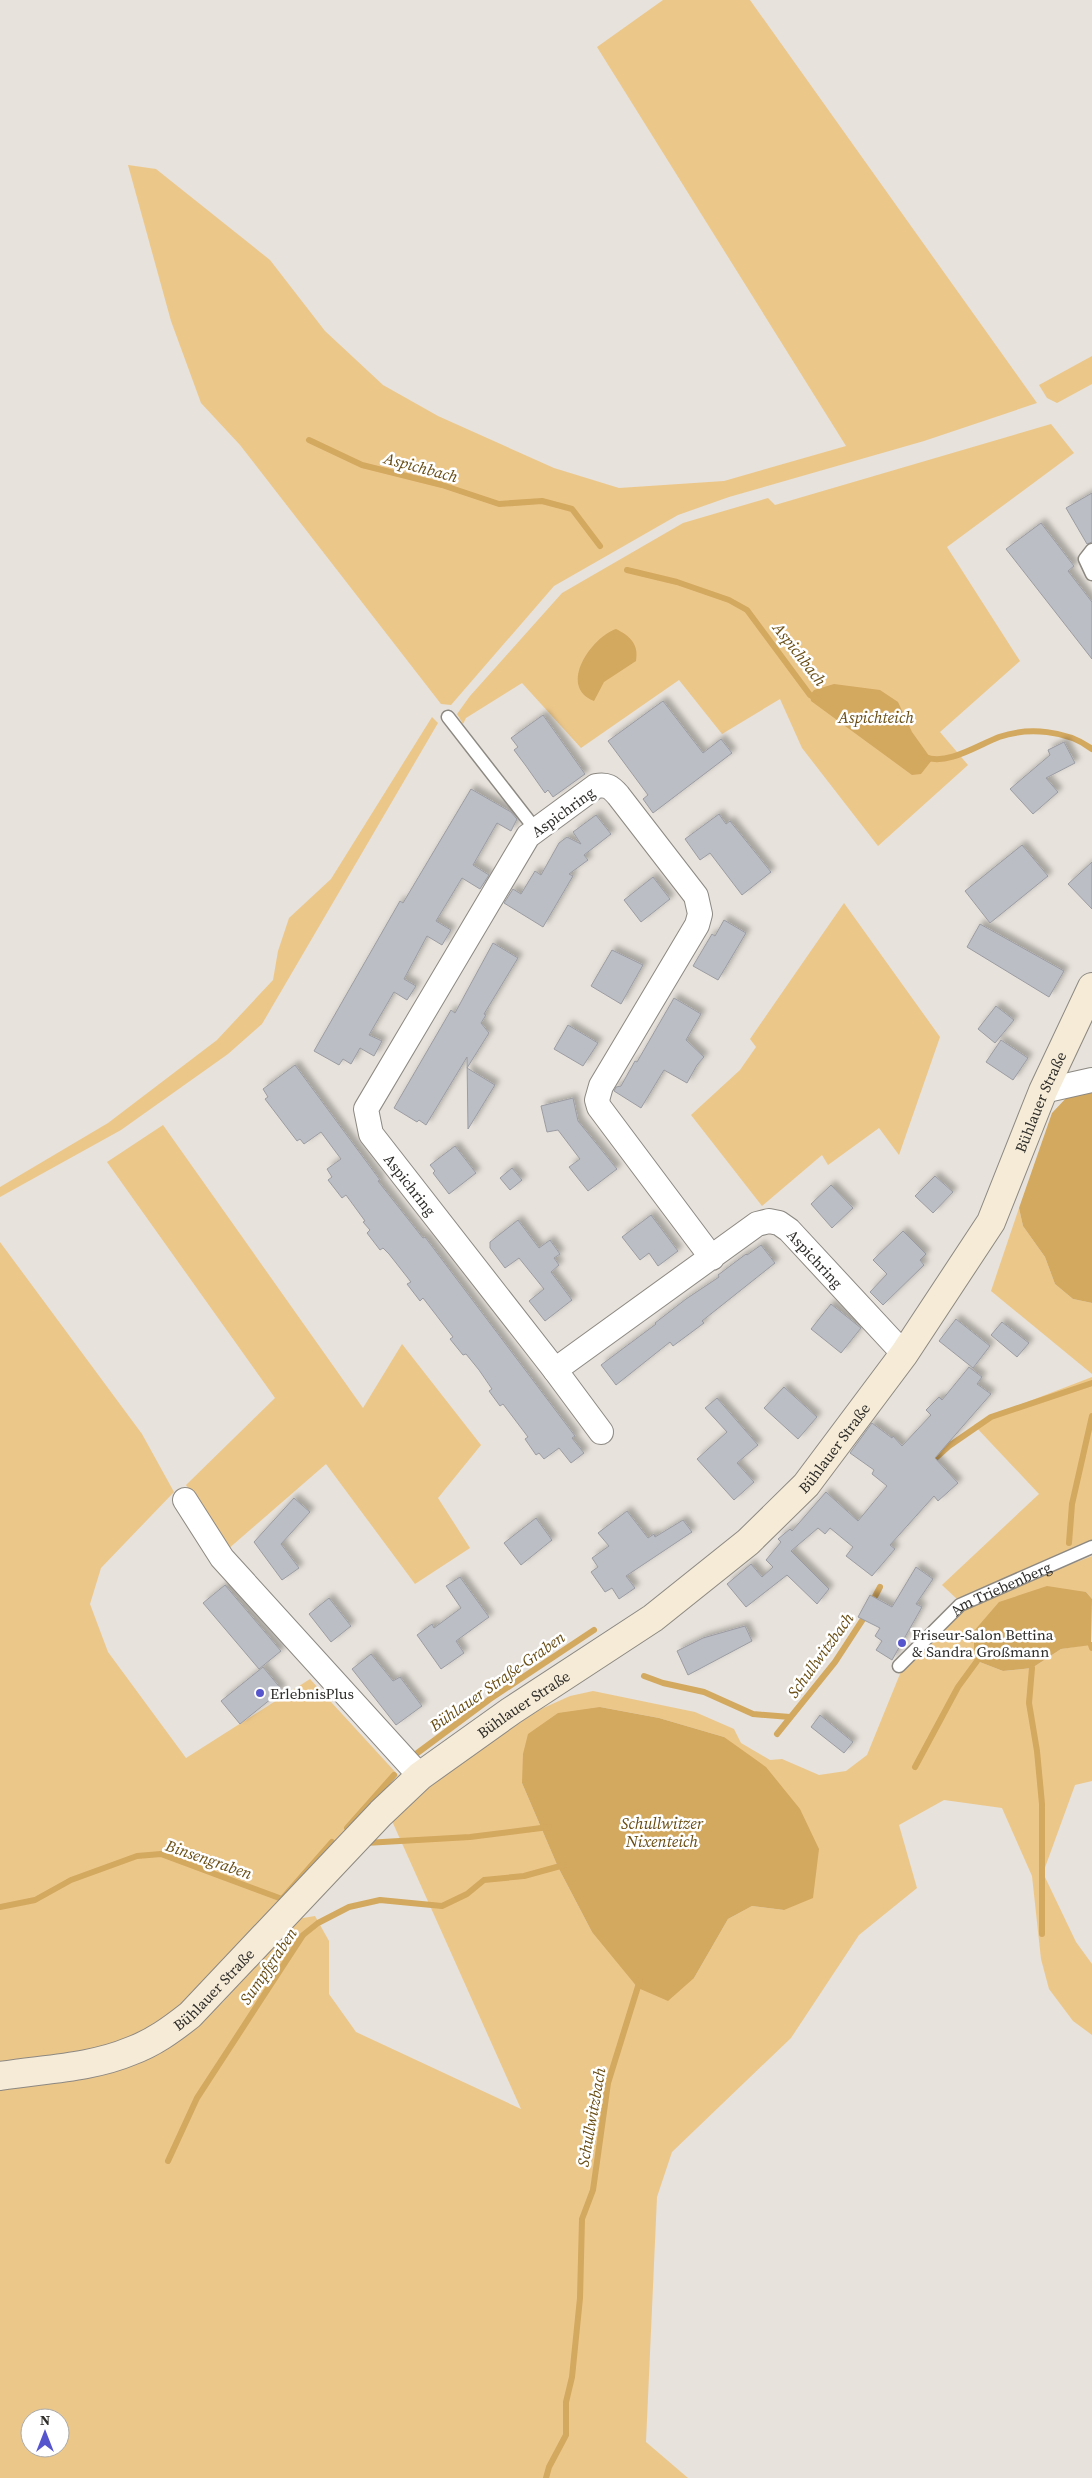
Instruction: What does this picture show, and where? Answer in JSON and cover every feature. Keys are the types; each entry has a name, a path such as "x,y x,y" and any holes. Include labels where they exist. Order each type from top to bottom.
{"street":[{"name":"Aspichring","path":"601,1432 371,1134 366,1109 528,836 596,786 605,784 618,795 696,896 700,914 697,925 601,1086 597,1100 602,1114 712,1258"},
{"name":"Bühlauer Straße","path":"0,2076 98,2061 131,2052 165,2035 190,2016 381,1813 420,1776 511,1711 653,1618 748,1542 806,1485 904,1354 991,1222 1043,1091 1092,987"},
{"path":"1043,1091 1092,1080"},
{"name":"Aspichring","path":"555,1370 757,1224 769,1221 779,1223 789,1230 904,1354"},
{"path":"185,1500 222,1558 420,1776"}],"lane":[{"path":"1092,550 1085,559 1092,574"},
{"path":"448,716 536,830"},
{"name":"Am Triebenberg","path":"899,1666 960,1605 1092,1547"}],"shaded area":[{"path":"663,0 750,0 1037,403 924,441 729,497 678,515 554,586 451,705 441,704 240,445 201,403 171,321 128,165 156,169 270,260 325,331 383,385 438,416 554,468 619,488 724,481 846,446 597,47"},
{"path":"1092,356 1092,384 1057,403 1047,398 1039,385"},
{"path":"1051,424 1074,453 947,547 1020,661 940,732 968,765 878,846 802,748 780,699 722,734 679,680 581,748 522,683 466,718 463,724 457,714 470,696 562,593 683,523 768,498 775,505"},
{"path":"432,717 438,723 262,1024 228,1054 121,1130 0,1197 0,1187 108,1123 217,1040 273,980 278,951 289,918 331,879"},
{"path":"844,903 940,1037 899,1155 879,1128 828,1165 822,1155 762,1206 691,1115 740,1070 756,1047 750,1039"},
{"path":"163,1125 363,1408 402,1344 481,1445 438,1498 470,1548 415,1584 326,1464 227,1550 186,1485 275,1398 107,1162"},
{"path":"1019,1208 1023,1226 1045,1257 1055,1284 1073,1299 1092,1303 1092,1374 991,1291"},
{"path":"0,1242 142,1434 174,1492 101,1568 90,1604 108,1652 186,1758 310,1679 398,1775 293,1895 162,2023 86,2055 0,2068"},
{"path":"1092,1377 1092,1540 959,1601 942,1585 1039,1494 974,1425 988,1417"},
{"path":"1092,1556 1092,1599 1086,1592 977,1661 1003,1671 1032,1668 1061,1649 1092,1644 1092,1781 1075,1785 1043,1873 1076,1942 1092,1964 1092,2035 1073,2021 1049,1989 1041,1959 1032,1876 1002,1808 944,1800 899,1825 917,1888 859,1935 791,2038 672,2152 657,2197 646,2442 688,2478 0,2478 0,2087 183,2036 223,2002 297,1919 315,1916 329,1941 329,1994 356,2032 521,2109 392,1821 430,1787 481,1748 541,1709 570,1696 593,1691 695,1712 734,1729 741,1743 770,1760 782,1759 819,1775 846,1771 867,1755 902,1669 940,1629 980,1599","holes":["600,1707 659,1718 724,1737 784,1910 752,1906 728,1919 694,1978 592,1932 558,1867 522,1783"]}],"water":[{"path":"616,629 635,645 636,661 604,682 594,701 583,694 578,685 578,674 582,662 589,651 597,642"},
{"name":"Aspichteich","path":"834,684 880,690 898,702 912,732 932,760 921,774 912,775 811,701 810,695 814,690"},
{"path":"1092,1087 1092,1303 1073,1299 1055,1284 1045,1257 1023,1226 1019,1208 1052,1113 1070,1094"},
{"path":"1047,1586 1086,1592 1092,1599 1091,1645 1061,1649 1032,1668 1003,1671 977,1661 974,1650 974,1631 999,1602"},
{"name":"Schullwitzer Nixenteich","path":"600,1707 659,1718 724,1737 766,1767 800,1809 819,1849 813,1898 784,1910 752,1906 728,1919 694,1978 668,2001 638,1988 592,1932 558,1867 522,1783 523,1754 528,1734 558,1713"}],"building":[{"path":"1092,493 1092,542 1087,544 1066,508"},
{"path":"1041,523 1074,566 1068,571 1092,602 1092,659 1006,549"},
{"path":"663,701 703,753 721,739 732,753 653,813 643,799 648,795 608,741"},
{"path":"543,715 585,774 553,797 548,790 545,793 514,750 518,747 511,738"},
{"path":"1064,742 1075,763 1046,778 1058,792 1033,814 1010,789 1050,755 1048,750"},
{"path":"471,789 511,812 517,819 511,831 497,823 473,865 489,875 480,889 462,878 436,921 451,930 442,945 427,936 404,979 416,986 407,1000 394,992 369,1035 382,1041 374,1056 360,1048 351,1064 343,1059 339,1065 314,1051 400,901 403,903"},
{"path":"719,814 726,824 730,821 771,872 742,895 710,853 700,860 685,839"},
{"path":"596,815 611,834 584,855 588,860 569,874 573,876 543,927 504,903 513,889 521,894 535,871 541,875 559,843 567,837 581,844 573,832"},
{"path":"1022,845 1048,876 990,923 965,891"},
{"path":"1092,862 1092,909 1068,884"},
{"path":"653,877 670,899 641,922 624,900"},
{"path":"724,920 746,933 718,980 693,966 712,934 715,936"},
{"path":"980,924 1064,971 1049,997 967,947"},
{"path":"493,943 518,958 484,1014 486,1015 481,1023 489,1033 467,1068 467,1057 426,1125 419,1120 417,1122 394,1108 451,1010 455,1013"},
{"path":"612,950 643,965 621,1004 591,986"},
{"path":"674,998 701,1014 686,1040 704,1057 687,1083 664,1070 641,1108 614,1091 616,1087 621,1086 635,1061 637,1062"},
{"path":"996,1006 1014,1020 995,1043 978,1029"},
{"path":"568,1025 598,1043 583,1066 554,1049"},
{"path":"1001,1040 1028,1058 1013,1080 986,1062"},
{"path":"295,1065 380,1180 378,1181 423,1238 425,1237 575,1436 572,1438 584,1453 571,1463 559,1448 544,1459 539,1453 536,1455 525,1439 528,1437 503,1404 500,1406 489,1391 492,1389 479,1370 450,1339 453,1337 423,1298 420,1301 407,1284 411,1282 389,1254 383,1248 380,1250 367,1233 370,1230 346,1195 342,1198 328,1180 332,1177 327,1169 341,1159 321,1132 304,1144 300,1139 297,1141 265,1099 268,1097 263,1089"},
{"path":"467,1068 495,1085 468,1129"},
{"path":"573,1098 578,1121 617,1169 588,1191 569,1167 580,1159 558,1130 547,1132 541,1106"},
{"path":"455,1146 476,1173 449,1194 433,1173 435,1171 430,1165"},
{"path":"512,1168 522,1180 510,1190 500,1178"},
{"path":"935,1176 953,1192 933,1213 915,1196"},
{"path":"831,1185 853,1208 832,1228 811,1204"},
{"path":"651,1215 678,1251 658,1266 649,1253 640,1260 622,1237"},
{"path":"518,1220 539,1248 550,1240 560,1254 554,1258 559,1265 551,1272 572,1300 545,1321 529,1301 544,1289 519,1258 505,1268 490,1248 490,1242"},
{"path":"903,1231 926,1254 920,1260 924,1265 883,1305 870,1292 887,1274 873,1260"},
{"path":"761,1245 775,1263 702,1321 704,1323 673,1346 670,1342 616,1385 601,1365 686,1299 719,1277 718,1275 746,1254"},
{"path":"831,1304 861,1328 841,1353 811,1329"},
{"path":"956,1319 990,1346 973,1368 939,1341"},
{"path":"1002,1322 1029,1343 1017,1357 991,1335"},
{"path":"969,1367 982,1377 977,1384 991,1394 935,1458 958,1483 938,1501 934,1496 890,1545 895,1549 872,1576 846,1556 853,1547 830,1528 825,1534 818,1528 791,1551 829,1589 817,1604 787,1575 746,1607 727,1584 751,1564 762,1577 773,1567 766,1560 781,1542 778,1539 790,1529 792,1531 826,1492 858,1521 887,1486 872,1474 874,1470 850,1453 872,1423 892,1438 893,1436 902,1446 931,1415 926,1410 939,1397 942,1400"},
{"path":"784,1387 817,1417 798,1439 764,1408"},
{"path":"717,1398 758,1445 737,1463 754,1482 734,1500 697,1459 727,1432 705,1408"},
{"path":"294,1498 310,1512 281,1544 299,1568 282,1580 254,1542"},
{"path":"627,1511 648,1538 654,1534 655,1537 683,1520 692,1532 626,1576 635,1588 619,1599 612,1588 605,1592 591,1572 598,1567 592,1558 609,1546 598,1533"},
{"path":"536,1518 552,1540 521,1565 504,1543"},
{"path":"916,1567 933,1579 916,1604 922,1607 892,1660 876,1650 882,1641 875,1636 880,1628 858,1617 870,1595 892,1607"},
{"path":"460,1577 489,1617 456,1641 464,1653 441,1669 417,1635 432,1624 434,1628 461,1608 446,1586"},
{"path":"225,1585 281,1651 259,1669 203,1603"},
{"path":"329,1598 351,1626 331,1642 309,1614"},
{"path":"745,1626 752,1641 688,1675 677,1651 703,1638"},
{"path":"371,1654 393,1681 400,1677 422,1706 396,1725 352,1669"},
{"path":"263,1667 282,1690 240,1724 221,1701"},
{"path":"820,1715 853,1742 844,1753 811,1727"}],"waterway":[{"name":"Aspichbach","path":"309,440 362,465 442,485 499,504 542,501 572,509 600,546"},
{"name":"Aspichbach","path":"627,570 677,582 729,600 747,610 810,695 818,699"},
{"name":"Aspichbach","path":"925,757 934,759 953,757 999,737 1035,731 1059,734 1092,749"},
{"name":"Schullwitzbach","path":"929,1464 949,1446 991,1417 1092,1383"},
{"path":"1069,1543 1072,1504 1092,1416"},
{"name":"Schullwitzbach","path":"871,1604 880,1587"},
{"name":"Schullwitzbach","path":"777,1734 835,1662 867,1613"},
{"name":"Bühlauer Straße-Graben","path":"416,1754 490,1699 594,1630"},
{"path":"915,1767 958,1687 977,1661"},
{"path":"1032,1668 1029,1703 1037,1751 1042,1804 1042,1934"},
{"name":"Bühlauer Straße-Graben","path":"644,1676 663,1683 704,1692 753,1714 790,1717"},
{"name":"Bühlauer Straße-Graben","path":"347,1828 394,1775"},
{"name":"Binsengraben","path":"365,1843 470,1837 549,1827"},
{"name":"Binsengraben","path":"0,1907 35,1900 71,1880 137,1856 161,1854 282,1899 332,1842"},
{"name":"Sumpfgraben","path":"168,2161 197,2098 303,1935 318,1923 349,1907 380,1900 442,1906 467,1894 484,1880 524,1876 564,1865"},
{"name":"Schullwitzbach","path":"546,2478 549,2467 566,2435 566,2402 572,2377 580,2298 582,2219 593,2190 608,2083 640,1980"}],"place":[{"name":"Friseur-Salon Bettina & Sandra Großmann","path":"902,1643"},
{"name":"ErlebnisPlus","path":"260,1693"}]}
